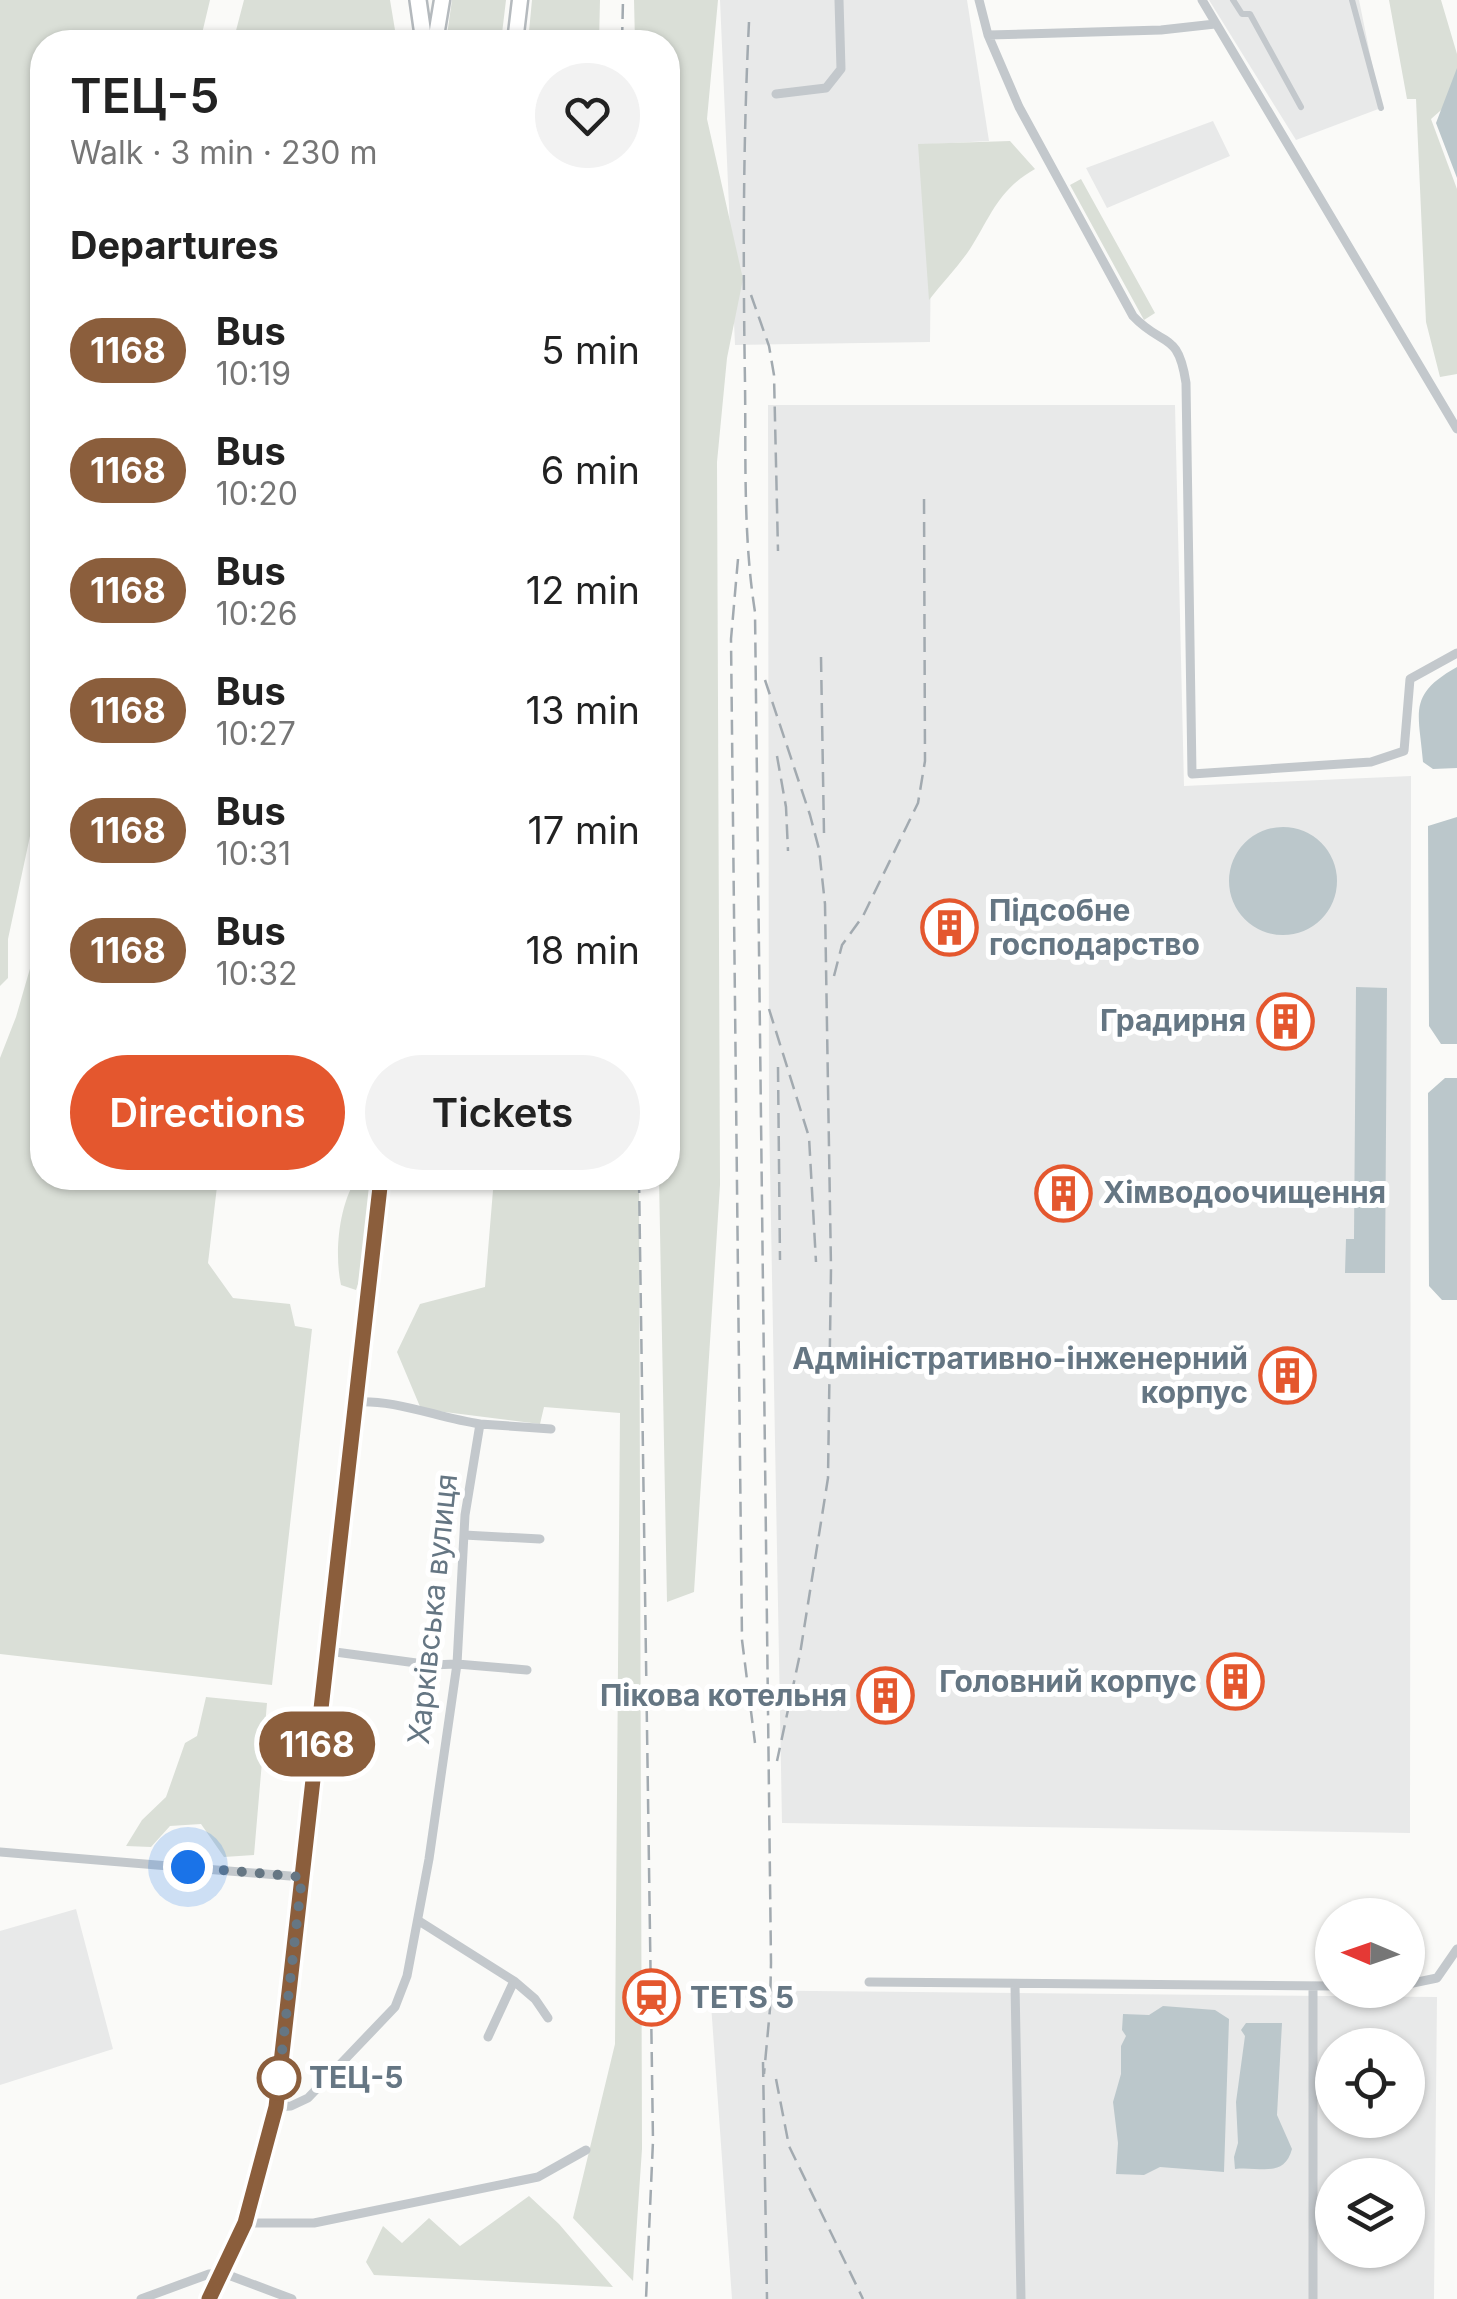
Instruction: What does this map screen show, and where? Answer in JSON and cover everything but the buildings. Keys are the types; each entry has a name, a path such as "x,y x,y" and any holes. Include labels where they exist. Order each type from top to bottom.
{"highway":[{"path":"418,0 422,30"}],"main road":[{"path":"437,30 442,0"},
{"path":"516,30 520,0"},
{"path":"209,2299 245,2223 276,2107 380,1190"}],"street":[{"path":"776,94 826,88 841,70 839,0"},
{"path":"979,0 988,35 1019,107 1133,316 1182,355 1186,383 1192,774 1371,762 1404,751 1410,680 1457,653"},
{"path":"1202,0 1457,429"},
{"path":"1233,0 1242,14 1250,14 1300,107"},
{"path":"1352,0 1381,108"},
{"path":"988,35 1161,30 1215,24"},
{"path":"354,1402 378,1400 447,1419 551,1430"},
{"name":"Харківська вулиця","path":"276,2107 291,2106 308,2098 395,2007 407,1976 419,1921 457,1664 464,1535 480,1424"},
{"path":"464,1535 540,1539"},
{"path":"328,1651 431,1665 527,1670"},
{"path":"0,1852 302,1877"},
{"path":"419,1921 514,1981 535,1999 548,2018"},
{"path":"1425,1980 1437,1978 1457,1949"},
{"path":"488,2037 514,1981"},
{"path":"869,1982 1313,1987 1313,2299"},
{"path":"1015,1985 1020,2299"},
{"path":"245,2223 314,2223 516,2182 538,2177 586,2150"},
{"path":"142,2299 209,2274 223,2274 292,2299"}],"shaded area":[{"path":"0,0 210,0 203,30 30,30 30,836 8,939 8,978 0,986"},
{"path":"244,0 390,0 395,30 236,30"},
{"path":"452,0 506,0 502,30 448,30"},
{"path":"532,0 600,0 599,30 529,30"},
{"path":"634,0 718,0 707,119 743,279 727,358 717,462 720,1185 694,1592 667,1602 659,1190 680,1190 680,30 635,30"},
{"path":"720,0 967,0 989,141 932,144 930,342 735,345"},
{"path":"1209,0 1359,0 1381,108 1296,140"},
{"path":"1389,0 1441,0 1457,54 1457,96 1431,119 1457,189 1457,374 1440,377 1426,322 1416,99 1407,99"},
{"path":"1457,68 1457,178 1436,123"},
{"path":"1213,121 1230,156 1107,208 1086,168"},
{"path":"1010,141 1035,169 1004,195 965,256 929,300 918,144"},
{"path":"1081,179 1155,313 1144,320 1070,185"},
{"path":"768,405 1175,405 1184,786 1411,776 1410,1833 782,1823 769,1113"},
{"path":"1457,667 1457,768 1433,769 1423,762 1420,706 1430,687"},
{"path":"1457,817 1457,1044 1441,1044 1429,1026 1428,826"},
{"path":"1283,827 1304,831 1321,843 1333,860 1337,881 1333,902 1321,919 1304,931 1283,935 1262,931 1245,919 1233,902 1229,881 1233,860 1245,843 1262,831"},
{"path":"30,969 30,1190 217,1190 208,1263 233,1298 290,1304 295,1326 312,1329 272,1685 0,1654 0,1058"},
{"path":"1356,987 1387,988 1385,1273 1345,1273 1346,1239 1354,1239"},
{"path":"1445,1078 1457,1078 1457,1300 1442,1300 1429,1286 1428,1093"},
{"path":"351,1190 370,1190 356,1290 341,1285 338,1258"},
{"path":"493,1190 639,1190 642,2149 633,2281 573,2218 615,2044 620,1413 544,1407 540,1424 421,1409 397,1352 420,1304 485,1287"},
{"path":"206,1697 267,1703 254,1855 224,1857 201,1824 170,1826 151,1847 126,1846 142,1820 166,1797 185,1743 197,1736"},
{"path":"76,1909 113,2049 0,2085 0,1931"},
{"path":"710,1990 1315,1996 1315,2008 1425,2008 1425,1997 1437,1997 1434,2299 732,2299"},
{"path":"1163,2006 1215,2010 1229,2019 1224,2172 1160,2167 1144,2175 1116,2174 1118,2143 1113,2102 1126,2036 1122,2030 1123,2014 1149,2015"},
{"path":"1246,2023 1282,2023 1277,2115 1292,2149 1277,2168 1235,2169 1236,2102 1245,2036 1241,2030"},
{"path":"529,2196 559,2224 613,2287 374,2275 366,2262 383,2226 402,2243 429,2218 460,2246"}],"railway":[{"path":"622,30 623,0"},
{"path":"749,22 744,202 745,469 755,612 771,1963 764,2074"},
{"path":"751,295 769,346 774,375 778,551"},
{"path":"834,976 842,945 863,916 918,803 925,761 924,493"},
{"path":"738,559 731,639 742,1640 755,1743"},
{"path":"821,657 824,834"},
{"path":"765,680 819,849 825,904 831,1268 828,1478 800,1654 777,1761"},
{"path":"777,756 786,807 788,851"},
{"path":"769,1009 809,1137 816,1262"},
{"path":"778,1067 780,1260"},
{"path":"639,1190 653,2141 646,2299"},
{"path":"763,2062 767,2299"},
{"path":"776,2079 789,2146 863,2299"}],"bus line":[{"name":"1168","path":"209,2299 245,2223 276,2107 380,1190"}],"place":[{"name":"Підсобне господарство","path":"950,928"},
{"name":"Градирня","path":"1285,1021"},
{"name":"Хімводоочищення","path":"1064,1193"},
{"name":"Адміністративно-інженерний корпус","path":"1287,1376"},
{"name":"Головний корпус","path":"1236,1682"},
{"name":"Пікова котельня","path":"886,1696"},
{"name":"TETS 5","path":"651,1998"},
{"name":"ТЕЦ-5","path":"279,2078"}],"route":[{"path":"188,1867 302,1877 279,2078"}]}
